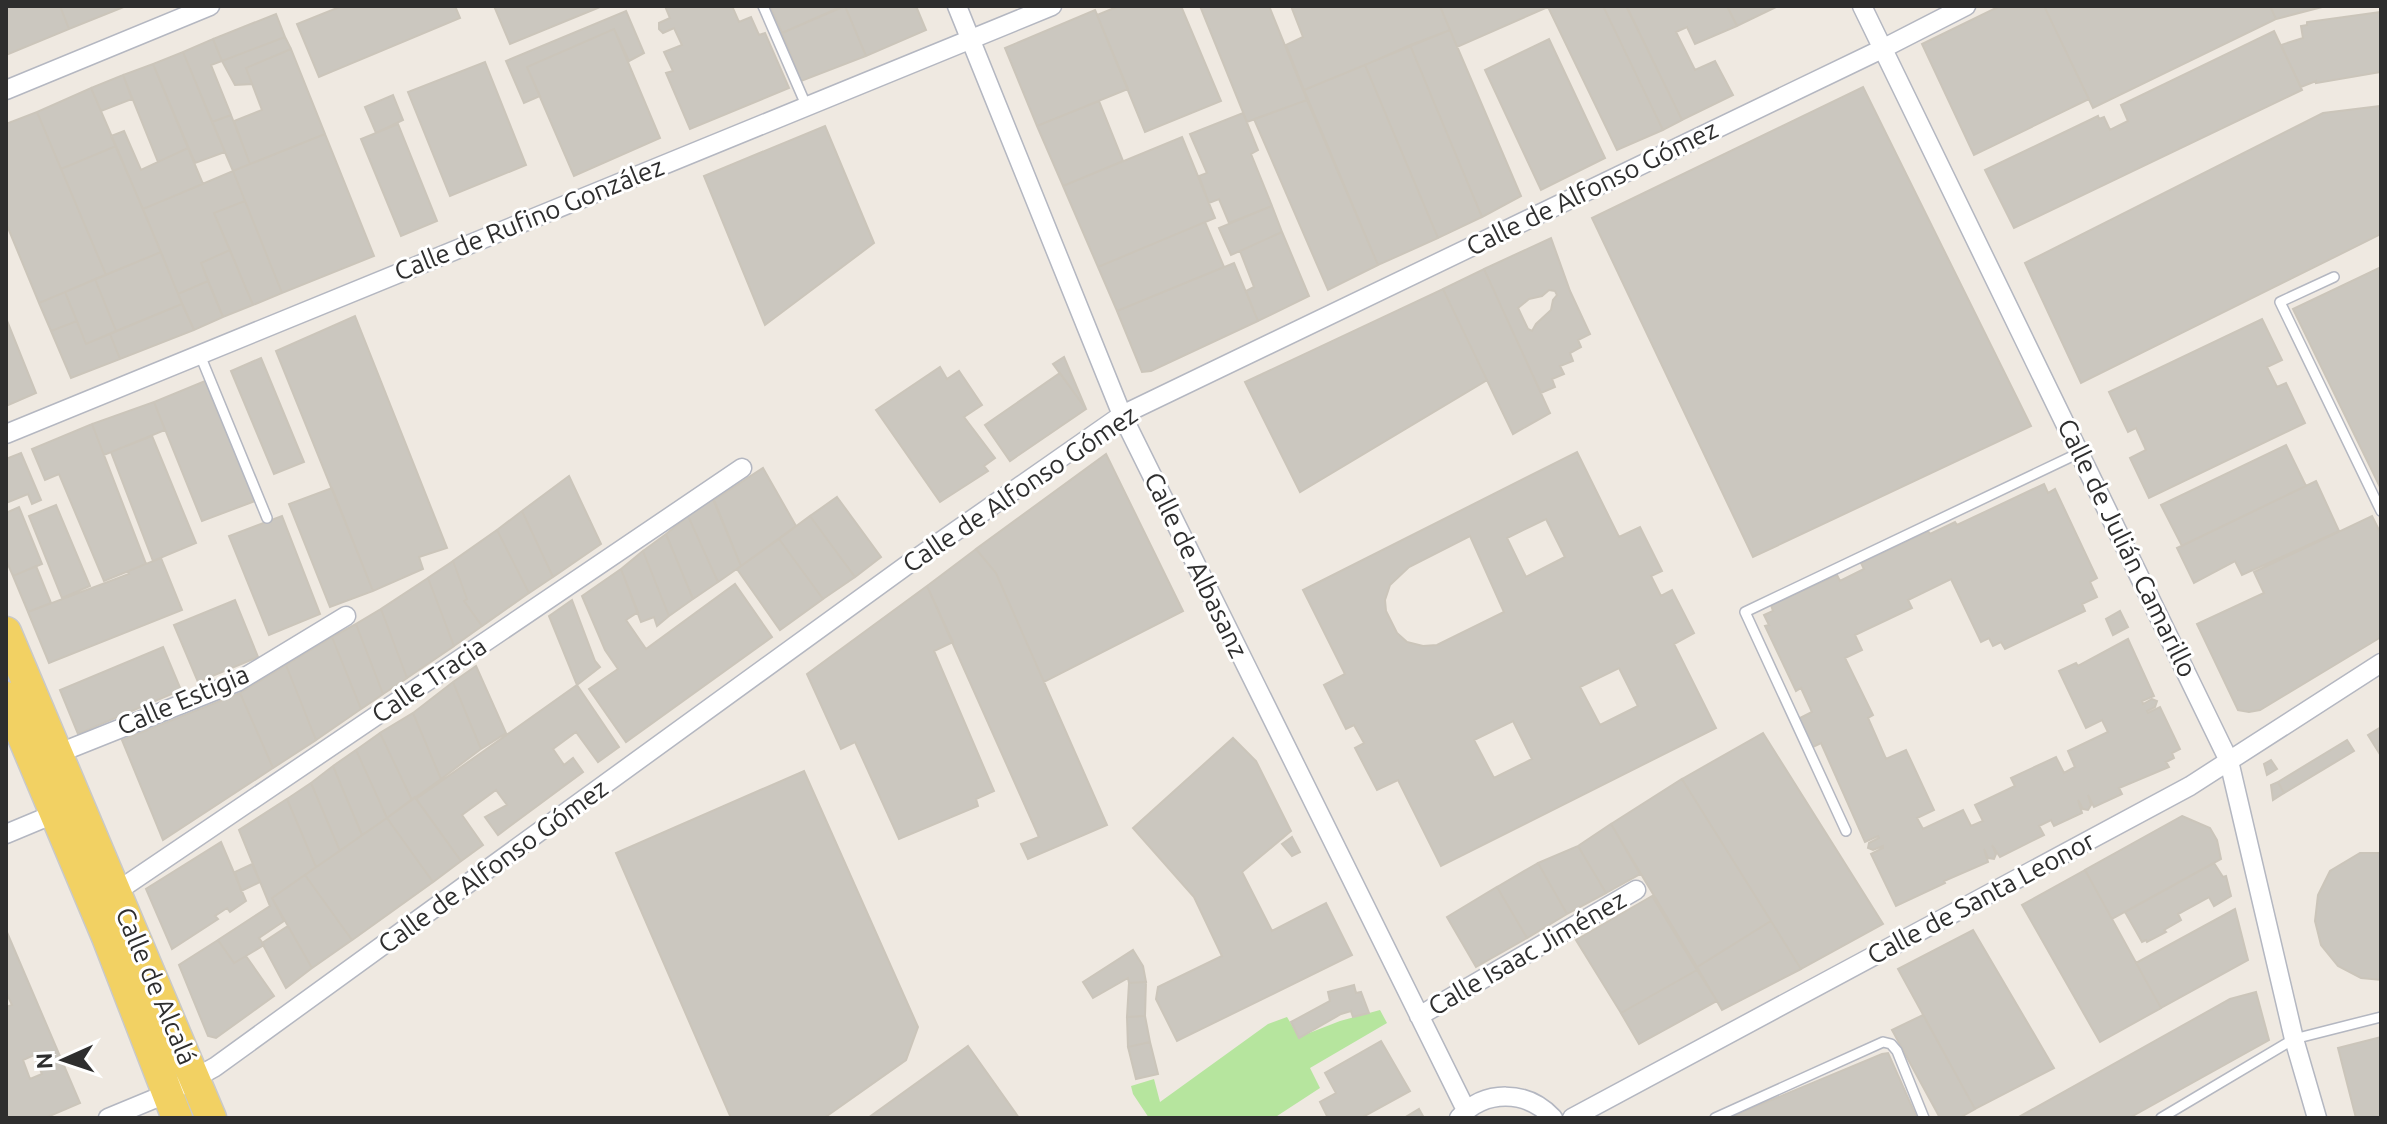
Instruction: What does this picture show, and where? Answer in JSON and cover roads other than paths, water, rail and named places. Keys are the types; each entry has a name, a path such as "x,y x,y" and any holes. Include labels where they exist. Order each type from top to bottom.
{"main road":[{"name":"Calle de Alcalá","path":"6,632 211,1118"},
{"name":"Calle de Alcalá","path":"6,697 101,922 172,1106"}],"street":[{"path":"6,90 210,6"},
{"name":"Calle de Albasanz","path":"957,6 1122,415 1419,1016 1462,1114"},
{"name":"Calle de Rufino González","path":"6,434 1052,6"},
{"name":"Calle de Julián Camarillo","path":"1862,6 2229,761 2294,1039 2317,1118"},
{"name":"Calle de Alfonso Gómez","path":"195,1080 907,565 1122,415 1966,6"},
{"name":"Calle Tracia","path":"116,892 742,468"},
{"name":"Calle Estigia","path":"59,753 237,682 346,616"},
{"name":"Calle de Santa Leonor","path":"1572,1118 2176,793 2381,663"},
{"name":"Calle de Alcalá","path":"54,814 63,813 71,821 80,844 104,861"},
{"path":"6,834 54,814"},
{"name":"Calle Isaac Jiménez","path":"1419,1016 1636,890"},
{"name":"Calle de Alcalá","path":"101,922 106,906 116,892"},
{"name":"Calle de Alcalá","path":"132,1003 152,1021 165,1049 195,1080 172,1106"},
{"path":"1462,1114 1485,1100 1505,1096 1526,1099 1545,1109 1553,1118"},
{"path":"108,1118 172,1106"}],"lane":[{"path":"763,6 806,105"},
{"path":"2334,277 2280,302 2381,511"},
{"path":"200,355 267,518"},
{"path":"1846,831 1745,612 2081,452"},
{"path":"2161,1118 2294,1039 2381,1017"},
{"path":"1715,1118 1883,1042 1891,1044 1897,1051 1924,1118"}]}
